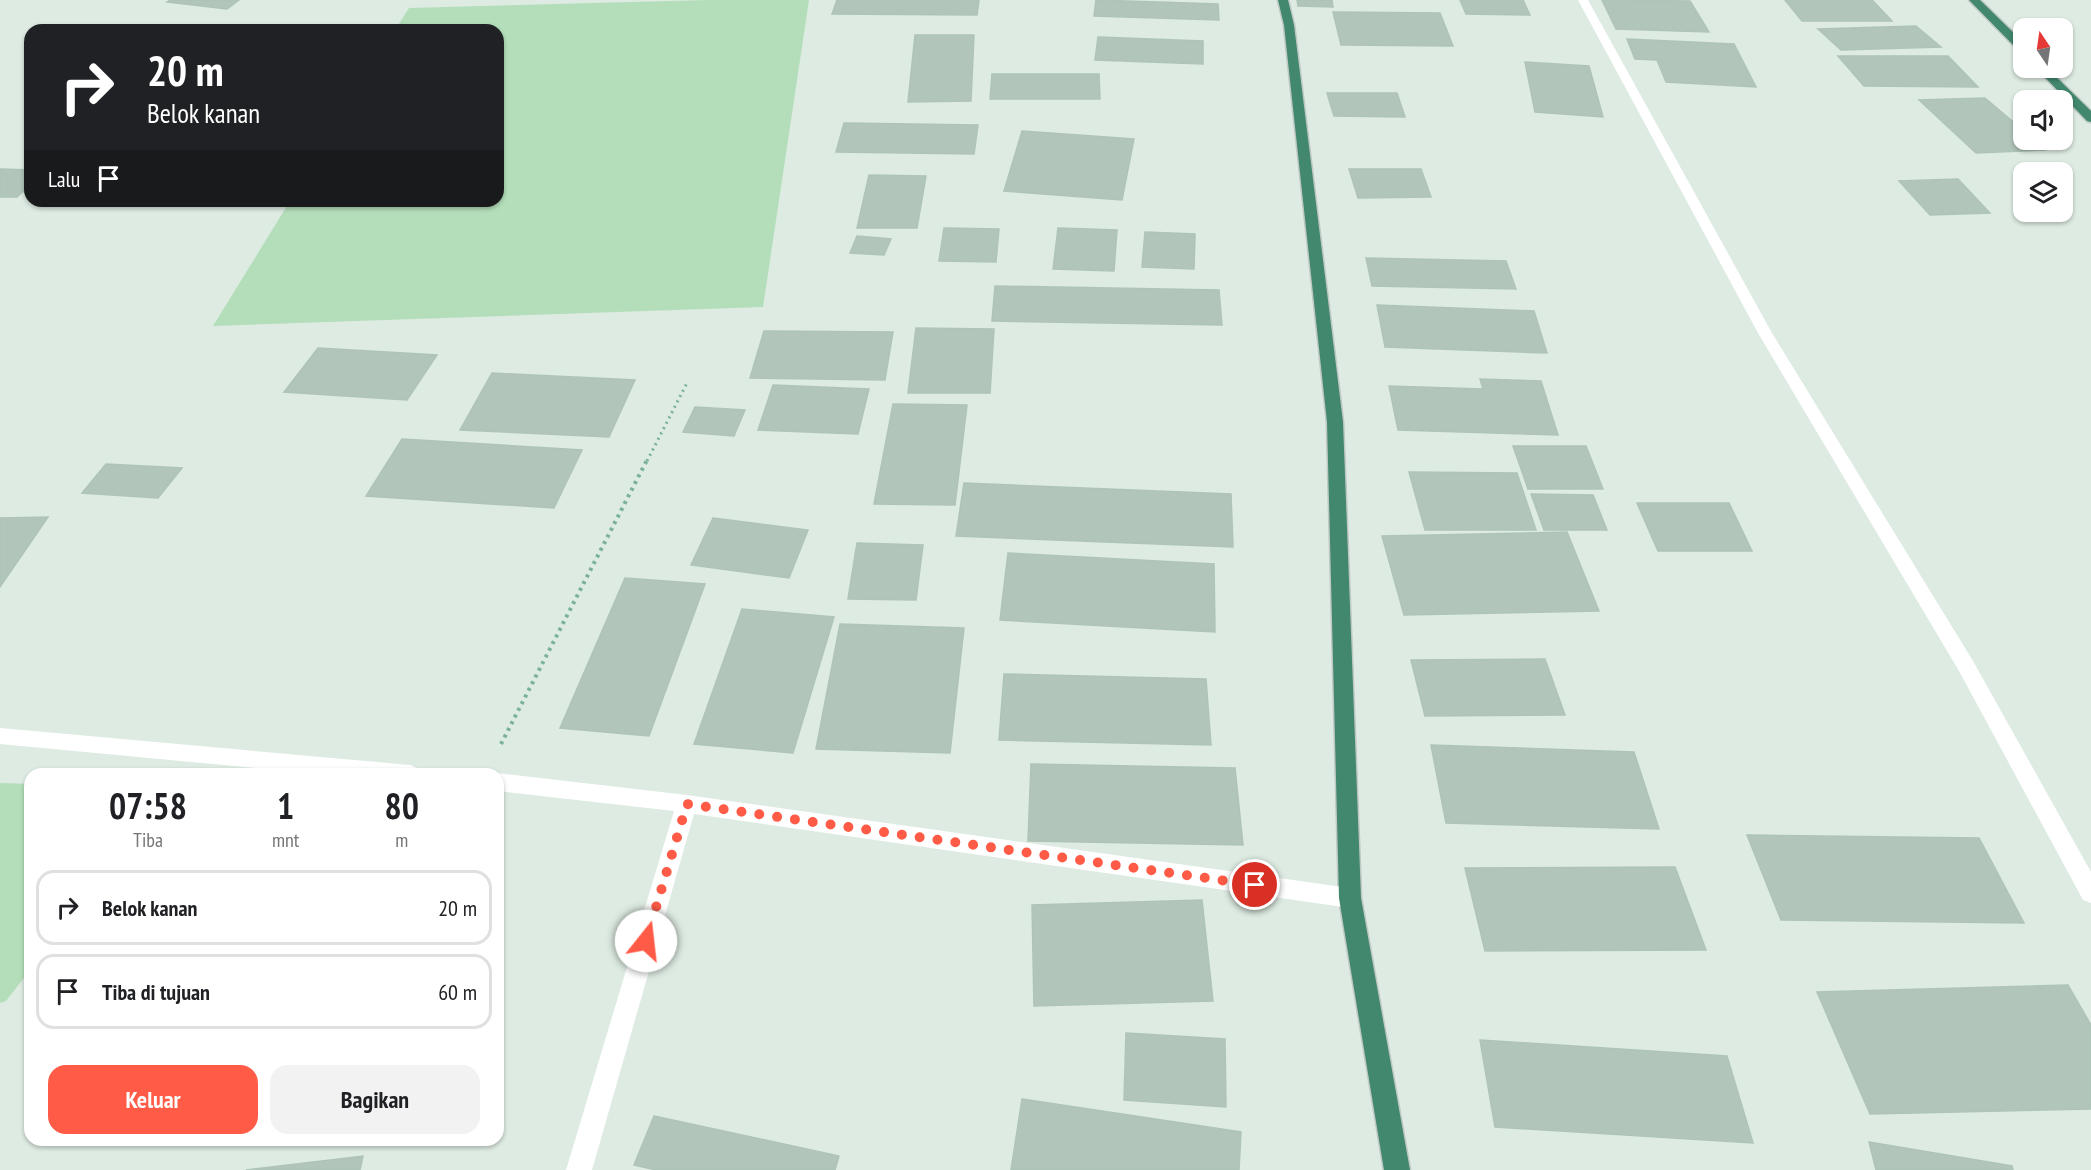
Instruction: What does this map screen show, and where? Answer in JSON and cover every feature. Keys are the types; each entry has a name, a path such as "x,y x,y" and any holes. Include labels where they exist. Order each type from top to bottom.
{"highway":[{"path":"1283,0 1289,25 1335,422 1350,898 1397,1170"},
{"path":"1974,0 2013,39"},
{"path":"2051,78 2091,118"}],"street":[{"path":"1583,0 1765,333 1966,666 2091,893"},
{"path":"0,736 345,768"},
{"path":"504,783 687,804 1350,898"},
{"path":"579,1170 687,804"}],"path":[{"path":"497,753 687,383"}],"green space":[{"path":"708,0 809,0 763,307 213,326 286,207 504,207 504,24 399,24 409,8"},
{"path":"0,783 24,784 24,978 6,1001 0,1003"}],"building":[{"path":"170,0 239,0 227,9 167,2"},
{"path":"837,0 979,0 977,15 832,14"},
{"path":"1096,0 1218,4 1219,20 1094,16"},
{"path":"1297,0 1332,0 1333,7 1298,6"},
{"path":"1460,0 1523,0 1530,15 1466,14"},
{"path":"1602,0 1690,1 1709,32 1616,29"},
{"path":"1785,0 1872,0 1892,21 1802,21"},
{"path":"1333,12 1440,13 1453,46 1341,45"},
{"path":"1916,26 1941,47 1841,50 1818,29"},
{"path":"915,35 974,35 971,101 908,102"},
{"path":"1098,37 1203,41 1203,64 1095,60"},
{"path":"1627,39 1734,44 1756,87 1666,82 1657,60 1635,59"},
{"path":"1838,56 1948,56 1978,87 1864,86"},
{"path":"1525,62 1589,66 1603,117 1535,112"},
{"path":"992,74 1099,74 1100,99 990,99"},
{"path":"1327,93 1397,93 1405,117 1334,116"},
{"path":"1985,98 2013,122 2013,150 2045,150 1976,153 1919,100"},
{"path":"844,123 978,125 974,154 836,152"},
{"path":"1022,131 1134,139 1122,200 1004,191"},
{"path":"0,169 24,170 24,191 17,197 0,197"},
{"path":"1349,169 1421,169 1431,197 1358,198"},
{"path":"869,175 926,176 917,228 857,228"},
{"path":"1958,179 1990,213 1930,215 1899,181"},
{"path":"944,228 999,229 996,262 939,261"},
{"path":"1058,228 1117,230 1114,271 1053,269"},
{"path":"1145,232 1195,234 1194,269 1142,267"},
{"path":"857,236 891,239 884,255 850,253"},
{"path":"1366,258 1506,261 1516,289 1372,286"},
{"path":"995,286 1219,290 1222,325 992,321"},
{"path":"1377,305 1534,311 1547,353 1385,347"},
{"path":"916,328 994,329 990,393 908,393"},
{"path":"764,331 893,332 885,380 750,378"},
{"path":"318,348 437,355 407,400 284,392"},
{"path":"492,373 635,380 609,437 460,430"},
{"path":"1480,379 1541,381 1558,435 1398,430 1389,386 1483,389"},
{"path":"773,385 869,389 858,434 758,430"},
{"path":"893,404 967,405 955,505 874,504"},
{"path":"695,407 745,410 734,436 683,432"},
{"path":"402,439 582,450 554,508 366,496"},
{"path":"1513,446 1586,446 1603,489 1528,489"},
{"path":"106,464 182,468 158,498 82,493"},
{"path":"1409,472 1517,473 1536,530 1425,530"},
{"path":"964,483 1231,494 1233,547 956,536"},
{"path":"1531,494 1593,495 1607,530 1544,530"},
{"path":"1637,503 1729,503 1752,551 1658,551"},
{"path":"48,517 0,587 0,518"},
{"path":"713,518 808,530 789,578 691,565"},
{"path":"1567,532 1599,611 1404,615 1382,536"},
{"path":"857,543 923,545 916,600 848,599"},
{"path":"1008,553 1214,564 1215,632 1000,620"},
{"path":"625,578 705,584 649,736 560,728"},
{"path":"742,609 834,617 793,753 694,744"},
{"path":"840,624 964,628 950,753 816,749"},
{"path":"1545,659 1565,715 1425,716 1411,660"},
{"path":"1004,674 1206,679 1211,745 999,740"},
{"path":"1431,745 1634,752 1659,829 1446,823"},
{"path":"1031,764 1235,768 1243,845 1028,841"},
{"path":"1747,835 1979,838 2024,923 1781,920"},
{"path":"1675,867 1706,950 1485,951 1465,868"},
{"path":"1202,900 1213,1001 1034,1006 1032,905"},
{"path":"2068,985 2091,1025 2091,1109 1870,1114 1817,992"},
{"path":"1126,1033 1225,1039 1226,1107 1124,1100"},
{"path":"1480,1040 1727,1056 1753,1143 1495,1127"},
{"path":"1022,1099 1241,1132 1239,1170 1011,1170"},
{"path":"654,1116 839,1156 835,1170 656,1170 634,1165"},
{"path":"1869,1142 2012,1166 2013,1170 1876,1170"},
{"path":"363,1156 360,1170 246,1170"}],"route":[{"path":"646,941 687,804 1255,885"}]}
